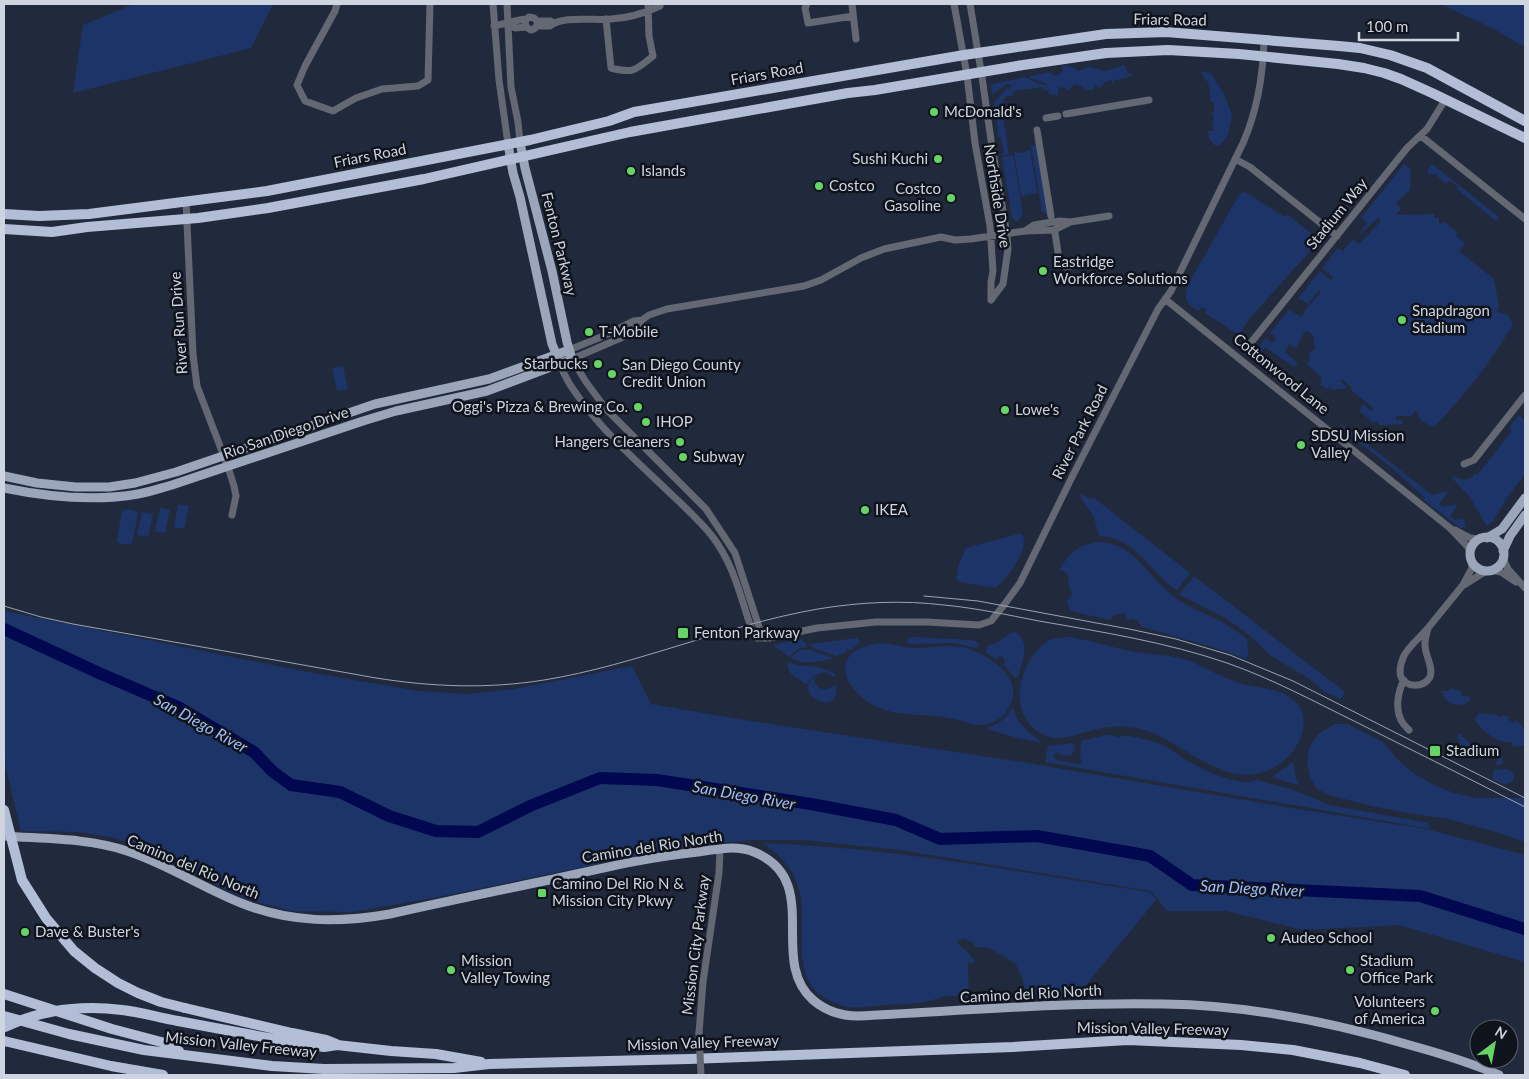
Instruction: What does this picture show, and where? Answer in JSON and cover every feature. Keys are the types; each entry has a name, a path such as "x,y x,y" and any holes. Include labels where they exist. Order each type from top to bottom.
{"highway":[{"name":"Friars Road","path":"4,214 39,216 89,214 267,191 520,142 609,122 634,112 964,55 1114,34 1166,32 1360,48 1395,56 1427,68 1508,112 1525,119"},
{"name":"Friars Road","path":"4,229 52,232 88,227 187,219 268,208 424,180 630,132 848,93 1106,53 1168,50 1264,57 1364,68 1401,79 1525,138"},
{"path":"4,223 31,225 37,222 39,216"},
{"path":"4,810 22,880 46,918 74,951 95,968 124,986 162,1002 326,1040 337,1045"},
{"path":"4,994 112,1029 165,1043 185,1054"},
{"path":"4,1028 43,1014 69,1009 97,1008 123,1010 324,1047 337,1045 458,1057 489,1064"},
{"name":"Mission Valley Freeway","path":"4,1016 69,1034 144,1050 272,1066 454,1068 489,1064 1013,1047 1128,1040 1241,1045 1293,1050 1405,1075"},
{"path":"4,1041 111,1066 163,1075"}],"main road":[{"name":"Fenton Parkway","path":"520,142 571,354"},
{"name":"Fenton Parkway","path":"508,144 552,344 558,359"},
{"name":"Rio San Diego Drive","path":"4,488 70,498 106,498 140,494 228,467 379,416 487,391 571,354"},
{"name":"Rio San Diego Drive","path":"4,476 37,483 76,487 109,487 135,483 224,456 376,404 489,379 558,359"},
{"path":"376,404 379,416"},
{"path":"1525,498 1502,529 1472,546 1470,556 1477,568 1488,571 1497,567 1510,536 1525,516"},
{"path":"1484,538 1497,542 1503,554"},
{"name":"Camino del Rio North","path":"4,836 78,841 112,847 154,862 226,897 254,908 290,917 325,921 352,920 390,914 614,866 680,854 720,849 745,849 773,862 780,869 791,892 794,958 798,980 806,992 818,1004 839,1015 858,1016 1062,1005 1118,1004 1165,1004 1239,1009 1310,1019 1379,1036 1443,1055 1499,1075"}],"street":[{"path":"337,4 296,85 305,101 333,111 356,98 382,89 418,86 428,80 430,4"},
{"name":"Fenton Parkway","path":"492,4 499,80 508,144"},
{"name":"Fenton Parkway","path":"507,4 511,87 520,142"},
{"path":"808,4 805,8 808,23 853,16"},
{"path":"852,4 856,39"},
{"name":"Northside Drive","path":"954,4 964,55 975,143 991,237 993,271 991,300 1003,284 1008,249 970,4"},
{"path":"537,23 606,19 660,6"},
{"path":"606,19 611,68 626,72 638,69 653,56 648,36 648,8"},
{"path":"526,23 532,17 537,23"},
{"path":"494,26 508,24 516,20 526,23 531,30 535,28 537,23"},
{"name":"River Park Road","path":"764,638 817,628 876,622 979,625 991,621 1004,606 1020,582 1158,309 1171,291 1248,131 1256,109 1262,78 1264,40"},
{"path":"1066,114 1149,100"},
{"name":"Stadium Way","path":"1249,345 1412,143 1431,124 1445,100"},
{"path":"1046,118 1058,116"},
{"path":"1037,130 1036,141 1052,216"},
{"path":"1421,136 1525,219"},
{"path":"1235,159 1250,167 1337,236"},
{"name":"River Run Drive","path":"186,202 193,354 198,386 234,486 236,496 232,514"},
{"path":"571,354 623,337 633,331 649,315 667,309 804,286 833,274 867,256 884,250 941,236 955,240 1007,235 1025,231 1054,230 1070,222 1109,216"},
{"path":"1054,233 1059,258"},
{"name":"Cottonwood Lane","path":"1165,299 1450,528 1468,547 1470,556"},
{"path":"571,354 634,321 642,320"},
{"name":"Fenton Parkway","path":"558,359 562,371 573,389 599,424 694,516 712,536 726,557 733,572 753,634 757,638 764,638 735,553 706,509 606,409 586,382 571,354"},
{"path":"1464,464 1474,460 1525,395"},
{"name":"Cottonwood Lane","path":"1450,528 1470,538 1484,538"},
{"path":"1503,554 1508,569 1524,587"},
{"path":"1428,628 1425,646 1431,675 1426,682 1420,685 1408,684 1400,673 1404,656 1464,585 1472,568 1470,556"},
{"path":"1464,585 1488,571 1501,572 1524,587"},
{"path":"739,590 751,602"},
{"path":"1404,680 1398,693 1399,710 1401,720 1408,730"},
{"name":"Mission City Parkway","path":"701,1075 700,1033 703,982 719,873 720,849"}],"shaded area":[{"path":"134,4 273,4 251,48 73,93 83,25"},
{"path":"1440,4 1525,4 1525,47 1492,28"},
{"path":"1124,65 1128,73 1134,74 1115,80 1112,85 1112,80 1104,82 1099,88 1095,84 1093,90 1087,90 1077,84 1068,91 1064,87 1058,88 1058,95 1048,93 1047,84 1030,78 1030,76 1051,72 1054,76 1058,75 1063,71 1062,66 1070,66 1077,71 1090,67 1106,71"},
{"path":"1204,71 1211,74 1224,94 1232,115 1228,135 1220,145 1214,145 1209,138 1208,131 1214,131 1212,113 1214,111 1214,103 1211,101 1209,84 1201,73"},
{"path":"1025,77 1046,85 1049,90 1045,91 1043,87 1015,91 1012,96 1006,96 1003,100 1005,106 1002,111 1009,154 1002,156 1004,153 1001,138 999,138 994,103 1012,85 1006,84 992,95 992,84"},
{"path":"1034,143 1037,143 1049,214 1047,215 1042,211 1031,146 1034,146"},
{"path":"1030,149 1037,193 1021,196 1014,152 1023,153"},
{"path":"1013,155 1023,214 1018,221 1015,221 1012,217 1002,157"},
{"name":"Snapdragon Stadium","path":"1404,164 1411,170 1410,190 1396,203 1401,209 1396,215 1434,214 1435,218 1439,218 1439,224 1444,222 1458,233 1456,236 1465,244 1459,251 1494,279 1499,306 1496,312 1507,314 1513,324 1477,378 1434,427 1421,421 1416,410 1411,416 1396,416 1396,420 1402,420 1403,424 1380,425 1376,421 1374,423 1359,411 1363,404 1373,412 1373,408 1352,391 1351,387 1341,379 1347,388 1332,390 1320,385 1322,378 1306,363 1310,361 1309,352 1315,350 1313,335 1307,331 1296,348 1289,344 1285,352 1298,363 1294,367 1265,347 1257,357 1239,342 1254,352 1266,338 1272,343 1276,338 1270,333 1289,310 1302,317 1306,309 1321,292 1319,290 1308,304 1298,298 1320,271 1331,280 1333,277 1322,268 1338,248 1343,251 1353,239 1359,244 1380,222 1379,217 1359,233 1367,223 1361,218"},
{"path":"1432,164 1499,217 1496,221 1457,189 1458,187 1449,180 1446,184 1435,174 1428,174 1428,169"},
{"path":"1245,192 1285,217 1288,215 1318,239 1318,242 1251,316 1241,332 1237,334 1205,313 1206,310 1202,307 1198,311 1194,308 1188,303 1186,295 1188,285 1240,193"},
{"path":"343,366 348,389 337,391 332,368"},
{"path":"1519,415 1525,420 1525,474 1508,496 1494,520 1487,526 1469,496 1452,478 1453,476 1465,480 1475,474 1477,475 1512,431 1510,429 1512,423"},
{"path":"1343,425 1432,495 1446,491 1447,493 1439,504 1444,507 1455,504 1457,507 1450,516 1455,520 1463,518 1466,527 1460,528 1424,500 1425,498 1392,468 1341,428"},
{"path":"1080,494 1092,499 1094,498 1190,573 1177,590 1127,544 1109,537 1099,536 1093,515 1083,502"},
{"path":"178,504 189,506 184,529 174,527"},
{"path":"160,508 170,510 165,533 155,531"},
{"path":"126,509 136,511 138,514 132,543 128,545 118,543 117,540 122,511"},
{"path":"142,512 153,514 148,537 137,535"},
{"path":"1022,534 1024,540 1020,555 1011,571 995,588 960,582 956,579 959,564 966,548"},
{"path":"1098,542 1112,544 1123,549 1133,556 1169,593 1180,601 1222,622 1247,639 1247,659 1142,627 1137,620 1131,619 1128,621 1124,613 1114,615 1110,620 1070,611 1067,601 1072,594 1068,582 1069,577 1064,571 1059,570 1079,548"},
{"path":"1194,576 1345,692 1341,699 1325,692 1311,680 1270,655 1248,634 1227,619 1180,595"},
{"path":"4,611 302,671 418,691 467,694 514,689 632,666 651,704 1022,762 1426,829 1525,855 1525,962 1399,925 1303,930 1226,911 1167,911 1151,891 900,850 804,840 750,840 676,848 438,897 352,912 292,911 246,899 116,838 79,832 21,831 6,768 4,747"},
{"path":"1014,632 1023,640 1024,646 1022,665 1018,677 1015,678 1003,664 1005,663 1004,658 1001,656 997,660 987,653 986,650 988,645 997,643"},
{"path":"1068,637 1138,652 1180,658 1238,683 1285,694 1298,705 1302,713 1304,722 1298,744 1292,753 1275,767 1256,774 1238,774 1221,770 1153,733 1136,728 1108,727 1060,738 1052,738 1045,735 1037,731 1028,722 1022,711 1020,686 1029,661 1037,651 1048,641"},
{"path":"857,638 860,641 856,646 850,650 847,649 846,652 837,656 815,649 810,644"},
{"path":"909,638 970,640 976,641 979,645 976,648 954,643 908,644"},
{"path":"802,639 808,647 798,649 789,657 773,645"},
{"path":"882,643 912,648 959,647 985,656 995,662 1009,678 1013,688 1013,698 1008,709 997,720 983,725 936,716 897,713 875,706 853,688 847,678 845,668 847,660 854,652 865,646"},
{"path":"800,650 810,650 834,658 818,662 801,662 791,658"},
{"path":"788,662 824,668 835,674 835,678 822,672 815,675 806,685 791,673"},
{"path":"818,675 815,678 817,687 828,689 836,685 836,695 831,701 817,700 808,689 810,682"},
{"path":"1451,688 1463,692 1460,693 1462,696 1468,696 1471,700 1458,705 1449,702 1443,696 1442,691 1448,691"},
{"path":"1013,707 1017,719 1024,728 1043,742 1022,739 988,729 1003,720"},
{"path":"1479,713 1496,715 1500,718 1502,715 1509,716 1507,719 1514,723 1517,720 1525,730 1524,745 1513,747 1511,745 1513,741 1508,742 1497,739 1482,729 1475,720"},
{"path":"1335,724 1347,724 1383,742 1410,771 1434,785 1454,793 1475,798 1525,798 1525,842 1449,819 1401,812 1329,795 1316,788 1310,777 1307,762 1309,748 1318,734"},
{"path":"1460,733 1475,747 1494,751 1501,755 1502,764 1495,765 1498,760 1496,757 1461,748 1459,745 1460,740 1457,738"},
{"path":"1106,735 1120,737 1126,735 1164,745 1186,760 1225,778 1241,782 1257,780 1291,789 1329,805 1428,823 1431,829 1045,762 1048,746 1073,743 1075,750 1071,755 1063,756 1056,752 1053,757 1060,761 1079,765 1082,762 1080,758 1081,741"},
{"path":"1293,762 1299,784 1272,777"},
{"path":"1506,769 1513,773 1513,781 1505,784 1492,779 1494,770"},
{"path":"762,843 811,845 908,855 1150,892 1156,900 1079,995 1027,998 1022,977 1015,963 989,948 975,947 973,943 963,938 958,941 958,944 968,952 975,962 968,963 969,997 950,996 920,1003 848,1007 827,999 815,989 807,978 803,964 801,903 797,882 785,863"}],"waterway":[{"name":"San Diego River","path":"4,629 178,707 254,752 272,771 291,785 340,792 389,816 436,831 478,832 530,806 600,778 657,780 811,804 896,820 940,839 1037,836 1150,856 1192,885 1420,896 1525,929"}],"tram line":[{"path":"924,596 978,601 1129,629 1176,639 1230,655 1293,681 1525,798"},
{"path":"4,606 73,624 376,678 460,686 523,683 579,673 613,665 749,625 818,609 881,602 928,603 956,606 1134,638 1181,649 1227,663 1294,691 1525,807"}],"place":[{"name":"McDonald's","path":"934,112"},
{"name":"Sushi Kuchi","path":"938,159"},
{"name":"Islands","path":"631,171"},
{"name":"Costco","path":"819,186"},
{"name":"Costco Gasoline","path":"951,198"},
{"name":"Eastridge Workforce Solutions","path":"1043,271"},
{"name":"Snapdragon Stadium","path":"1402,320"},
{"name":"T-Mobile","path":"589,332"},
{"name":"Starbucks","path":"598,364"},
{"name":"San Diego County Credit Union","path":"612,374"},
{"name":"Oggi's Pizza & Brewing Co.","path":"638,407"},
{"name":"Lowe's","path":"1005,410"},
{"name":"IHOP","path":"646,422"},
{"name":"Hangers Cleaners","path":"680,442"},
{"name":"SDSU Mission Valley","path":"1301,445"},
{"name":"Subway","path":"683,457"},
{"name":"IKEA","path":"865,510"},
{"name":"Fenton Parkway","path":"683,633"},
{"name":"Stadium","path":"1435,751"},
{"name":"Camino Del Rio N & Mission City Pkwy","path":"542,893"},
{"name":"Dave & Buster's","path":"25,932"},
{"name":"Audeo School","path":"1271,938"},
{"name":"Mission Valley Towing","path":"451,970"},
{"name":"Stadium Office Park","path":"1350,970"},
{"name":"Volunteers of America","path":"1435,1011"}]}
